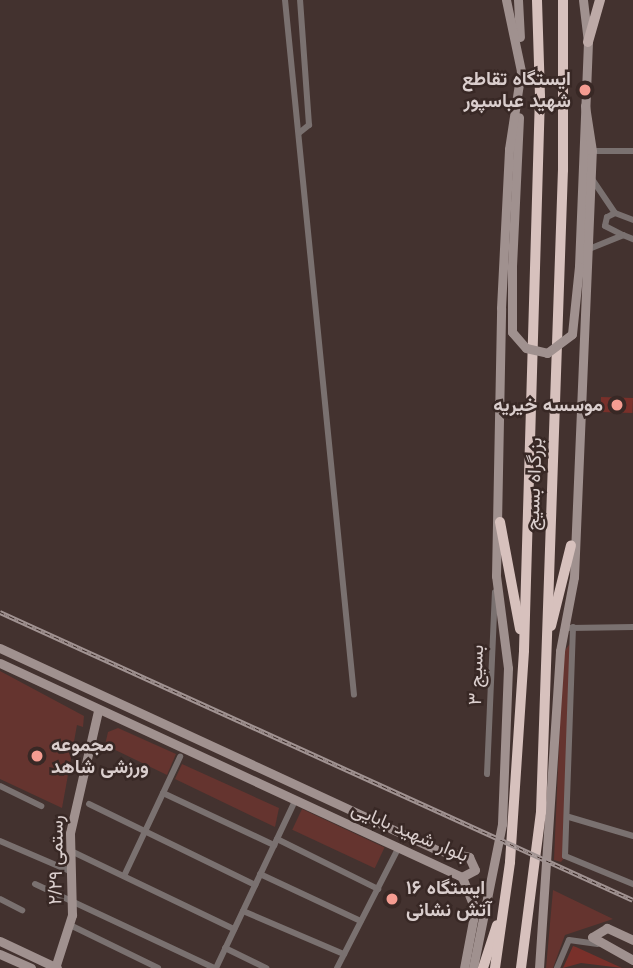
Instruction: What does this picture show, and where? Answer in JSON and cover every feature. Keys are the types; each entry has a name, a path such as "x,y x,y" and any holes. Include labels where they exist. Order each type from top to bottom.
{"highway":[{"name":"بزرگراه بسیج","path":"495,968 505,903 524,650 540,96 537,0"},
{"name":"بزرگراه بسیج","path":"521,968 533,906 546,649 563,170 563,0"},
{"path":"500,522 524,650"},
{"path":"546,649 571,545"},
{"path":"483,968 505,903"},
{"path":"529,968 533,906"}],"main road":[{"path":"472,968 502,824 508,642 496,576 500,522 509,149 521,71 506,0"},
{"path":"518,0 521,71 512,266 512,332 526,348 547,353 572,334 579,266 588,42 583,0"},
{"path":"588,42 600,0"},
{"path":"539,968 574,577 571,545 589,249 592,150 585,106"},
{"name":"بلوار شهید بابایی","path":"0,648 437,850 469,857 475,870 462,877 295,802 0,663"},
{"name":"رستمی ۲/۲۹","path":"56,968 70,925 73,900 73,816 98,710"},
{"path":"462,877 475,910 464,968"},
{"path":"633,940 599,928 592,937 597,944 633,960"},
{"path":"0,942 56,968"},
{"path":"0,954 31,968"}],"street":[{"path":"285,0 354,695"},
{"path":"299,133 309,125 300,0"},
{"path":"592,150 633,151"},
{"path":"591,177 614,213 633,220"},
{"path":"614,213 607,217 606,226 633,239"},
{"path":"589,249 622,235"},
{"name":"بسیج ۳","path":"487,775 496,576"},
{"path":"633,627 569,628 569,817 565,856 633,884"},
{"path":"124,876 180,757"},
{"path":"0,786 41,806"},
{"path":"163,793 378,889"},
{"path":"35,884 215,968 295,802"},
{"path":"89,804 255,885"},
{"path":"569,817 633,836"},
{"path":"0,841 72,872"},
{"path":"337,968 399,847"},
{"path":"71,851 234,929"},
{"path":"260,874 361,921"},
{"path":"0,900 22,909"},
{"path":"243,911 344,954"},
{"path":"70,925 158,968"},
{"path":"557,968 569,940 597,944"},
{"path":"225,948 266,968"}],"shaded area":[{"path":"572,641 564,858 561,862 554,860 563,653"},
{"name":"مجموعه ورزشی شاهد","path":"0,671 84,716 83,727 77,725 62,808 0,779"},
{"path":"118,728 176,754 167,775 105,745 108,732"},
{"path":"182,764 279,808 275,827 175,779"},
{"path":"302,809 384,847 375,868 292,830"},
{"path":"553,890 613,919 565,935 553,968 546,968"}],"building":[{"name":"موسسه خیریه","path":"601,397 633,398 632,413 600,412"},
{"path":"573,946 622,968 581,963 563,968"}],"railway":[{"path":"0,612 633,900"}],"place":[{"name":"ایستگاه تقاطع شهید عباسپور","path":"585,90"},
{"name":"موسسه خیریه","path":"617,405"},
{"name":"مجموعه ورزشی شاهد","path":"37,756"},
{"name":"ایستگاه ۱۶ آتش نشانی","path":"392,899"}]}
